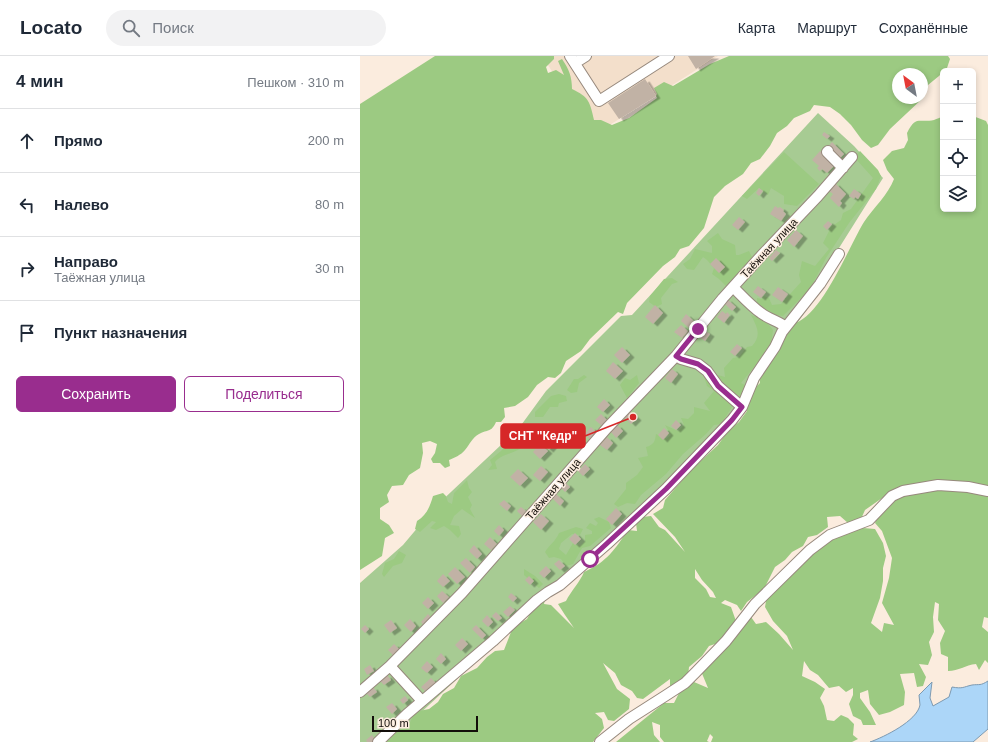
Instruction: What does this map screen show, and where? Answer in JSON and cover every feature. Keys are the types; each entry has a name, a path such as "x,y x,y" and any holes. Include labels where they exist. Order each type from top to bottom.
{"street":[{"path":"586,56 572,60 599,101 666,57"},
{"path":"828,151 827,152 842,168"},
{"name":"Таёжная улица","path":"360,692 390,666 462,593 607,428 676,356 706,318 761,256 821,200 842,168 852,157"},
{"path":"378,742 422,701 493,641 537,600 560,585 607,544 666,489 732,420 742,407 754,378 771,354 786,327 820,284 839,254"},
{"path":"734,287 754,308 786,327"},
{"path":"676,356 698,364 708,371 718,386 742,407"},
{"path":"600,742 629,718 666,696 684,683 726,641 755,604 810,550 830,535 869,520 892,496 903,491 938,485 968,487 988,491"},
{"path":"390,666 422,701"}],"shaded area":[{"path":"542,56 718,56 594,135"}],"green space":[{"path":"435,56 554,56 554,59 546,67 548,73 556,70 564,75 558,61 562,59 570,73 572,89 588,101 594,120 601,120 612,125 629,118 657,98 654,88 664,82 673,86 710,64 729,56 948,56 950,59 947,68 940,68 940,75 928,85 928,68 892,68 892,104 917,104 890,129 878,145 871,148 862,140 851,125 840,114 830,107 814,105 810,111 794,118 787,126 777,133 770,146 760,159 751,163 743,174 725,186 714,197 704,228 689,246 680,249 675,257 663,266 627,303 623,314 618,312 590,339 581,351 566,361 561,373 555,378 548,377 537,385 528,397 515,406 504,408 505,417 501,422 496,422 491,429 482,432 473,439 463,452 449,460 450,466 445,468 440,463 433,463 431,459 435,453 437,444 430,441 422,443 423,453 420,468 409,475 403,485 392,486 387,495 389,502 380,508 380,519 389,525 394,533 385,538 382,556 360,570 360,104"},
{"path":"818,113 854,146 883,178 839,248 842,259 763,372 749,407 673,486 525,616 389,742 360,742 360,583 403,545 435,507 519,428 546,391 621,316 632,315"},
{"path":"976,117 986,121 988,125 988,618 984,617 982,627 988,632 988,663 985,660 979,670 976,664 948,671 948,657 941,654 940,643 945,631 938,620 939,604 935,602 933,617 934,632 929,642 932,655 928,665 919,664 926,677 923,686 917,687 914,673 900,674 905,692 904,705 890,712 879,715 870,704 868,690 860,693 860,698 870,712 876,725 863,725 861,720 853,716 849,704 853,695 853,688 846,692 839,686 829,688 818,675 810,670 804,661 802,676 825,689 820,698 824,706 827,720 834,721 841,715 848,718 854,724 853,735 858,739 852,742 711,742 713,737 710,734 707,741 709,742 664,742 660,737 660,725 652,722 654,735 660,742 616,742 664,703 674,703 680,691 694,682 708,688 701,671 715,660 751,617 756,624 766,622 793,650 787,636 773,621 765,607 767,595 810,551 842,534 863,528 875,529 883,543 886,556 883,568 883,581 880,598 871,623 882,632 884,623 894,625 882,603 889,578 892,558 882,531 875,523 895,489 865,510 861,519 848,523 840,516 827,517 828,527 817,535 808,537 803,546 792,552 785,560 775,567 764,589 747,602 741,611 737,605 725,600 721,603 731,607 737,624 718,643 709,646 702,656 689,667 688,677 670,690 670,679 643,699 637,698 632,691 621,685 615,673 603,663 617,689 630,699 629,709 614,721 608,720 604,712 595,713 602,719 604,728 593,742 386,742 395,732 409,724 413,716 419,711 429,709 438,702 443,694 454,688 461,676 477,668 495,651 504,650 513,627 527,619 532,610 546,596 544,604 551,605 574,628 558,604 566,601 584,572 605,559 628,530 637,531 636,523 642,517 651,516 659,527 665,530 685,552 675,537 653,514 663,508 665,500 692,469 718,445 728,431 739,422 747,411 744,401 738,395 730,394 713,378 718,375 725,377 724,368 733,358 739,357 747,347 752,346 755,342 758,331 751,315 764,319 773,330 771,344 741,383 747,386 756,387 760,383 760,371 784,341 791,324 802,320 813,310 823,297 864,222 885,196 894,179 887,170 883,160 892,151 904,148 908,140 907,133 915,122 940,118 940,212 976,212","holes":["695,569 702,580 713,592 716,598 710,597 706,589 695,578"]},
{"path":"860,151 878,170 881,176 876,189 849,223 826,258 810,289 783,316 769,314 757,304 757,298 762,299 764,296 769,298 772,305 781,304 801,282 799,275 802,261 815,266 829,249 823,243 831,227 841,220 843,213 851,209 873,178 855,158"},
{"path":"784,152 819,184 797,206 784,204 784,196 771,188 768,195 759,188 747,199 742,196"},
{"path":"718,233 722,239 735,245 736,255 749,251 752,257 749,262 741,268 728,288 712,274 714,268 703,257 694,270 687,269 683,264 690,259 695,249 712,253 712,246 707,241"},
{"path":"672,278 678,282 672,284 661,298 662,304 656,307 649,302 650,296 664,279"},
{"path":"707,373 734,404 721,424 714,425 683,454 666,474 641,495 635,504 627,503 618,507 614,504 626,489 626,483 637,475 643,467 638,458 648,456 646,447 654,442 656,434 666,439 671,435 665,425 678,431 684,425 681,418 688,419 694,413 694,407 710,411 704,403 714,391 707,386 703,374"},
{"path":"584,375 587,377 579,383 577,392 571,393 567,390 574,379 578,379"},
{"path":"637,375 639,383 627,398 620,385 625,378 630,380"},
{"path":"559,394 566,396 567,401 559,403 558,407 550,407 543,417 535,417 535,412 551,396"},
{"path":"516,434 521,434 524,446 517,451 498,459 495,462 497,469 488,470 492,465 490,460 501,451"},
{"path":"467,480 469,488 472,492 468,497 472,505 470,509 475,518 462,509 454,516 450,525 459,526 461,534 458,538 444,526 436,530 430,528 436,522 432,521 420,532 415,529 417,521 426,513 433,496 443,493 448,502 452,504 454,493"},
{"path":"599,517 609,522 611,528 590,546 582,548 573,564 566,566 561,559 554,557 549,558 545,552 559,533 576,527 583,529 580,535 572,534 561,543 559,549 566,555 573,543 580,546 585,541 585,535 592,534 592,531 586,528 590,523 596,526 598,523 594,519"},
{"path":"399,551 406,555 402,563 393,566 384,577 382,574 385,563 394,559"},
{"path":"524,569 535,576 543,584 539,588 524,575"}],"water":[{"path":"988,681 988,729 973,742 870,742 899,728 913,717 918,711 920,705 919,695 932,682 930,698 933,706 949,697 952,687 963,688 982,684"}],"building":[{"path":"688,56 715,56 696,69"},
{"path":"645,79 656,96 619,119 608,103"},
{"path":"824,132 830,136 827,139 822,135"},
{"path":"832,142 844,154 838,160 826,149"},
{"path":"820,151 835,165 827,173 822,169 820,171 817,168 819,166 812,160"},
{"path":"835,183 846,194 840,201 842,203 839,207 830,198 833,194 829,191"},
{"path":"759,188 763,191 759,196 756,193"},
{"path":"854,189 861,194 858,199 855,197 854,199 849,196"},
{"path":"775,206 778,208 780,207 786,214 781,221 770,214"},
{"path":"739,217 745,222 738,230 732,225"},
{"path":"828,221 832,224 827,230 823,226"},
{"path":"796,230 803,236 794,247 787,240"},
{"path":"776,250 780,253 772,261 769,258"},
{"path":"716,258 725,267 719,273 710,264"},
{"path":"758,286 766,292 761,298 753,292"},
{"path":"778,287 788,294 782,302 772,295"},
{"path":"727,299 736,307 732,311 724,303"},
{"path":"655,305 663,313 653,324 645,317"},
{"path":"722,311 726,314 727,312 730,315 724,323 717,317"},
{"path":"686,314 695,322 689,328 681,321"},
{"path":"681,325 688,331 682,338 674,332"},
{"path":"704,330 710,334 705,341 699,337"},
{"path":"737,344 742,348 735,356 730,352"},
{"path":"622,347 630,355 622,363 614,355"},
{"path":"613,362 623,371 615,379 606,371"},
{"path":"672,369 678,374 671,383 665,378"},
{"path":"604,399 610,405 603,412 597,407"},
{"path":"630,411 637,418 631,424 625,418"},
{"path":"601,414 607,420 602,426 595,420"},
{"path":"676,420 681,425 676,430 671,426"},
{"path":"617,425 623,431 616,438 611,432"},
{"path":"591,427 596,432 590,439 585,434"},
{"path":"664,428 669,433 663,440 658,435"},
{"path":"607,437 613,443 607,450 600,445"},
{"path":"548,438 554,444 549,450 542,444"},
{"path":"580,439 585,444 581,449 575,444"},
{"path":"540,444 548,451 540,459 533,452"},
{"path":"585,464 590,469 583,476 578,471"},
{"path":"541,466 548,472 540,481 533,475"},
{"path":"518,469 528,478 520,486 510,477"},
{"path":"566,483 570,487 565,492 561,488"},
{"path":"556,494 564,501 560,506 552,498"},
{"path":"504,500 511,506 507,511 499,504"},
{"path":"521,507 526,511 522,516 517,511"},
{"path":"616,508 622,514 612,525 606,519"},
{"path":"541,514 549,521 541,530 533,522"},
{"path":"499,525 504,530 499,536 494,531"},
{"path":"575,533 581,539 575,545 569,539"},
{"path":"490,537 497,544 491,550 484,544"},
{"path":"474,545 482,554 477,559 469,551"},
{"path":"466,558 475,567 470,573 460,563"},
{"path":"559,560 565,566 560,570 554,564"},
{"path":"546,566 551,571 544,578 539,573"},
{"path":"455,567 465,577 457,584 448,574"},
{"path":"443,574 450,581 443,587 437,581"},
{"path":"529,576 534,581 530,585 525,580"},
{"path":"442,591 449,597 443,603 437,596"},
{"path":"511,593 517,598 513,602 508,597"},
{"path":"428,597 434,603 428,609 422,603"},
{"path":"510,606 515,610 508,617 503,612"},
{"path":"496,612 502,618 498,621 492,616"},
{"path":"428,614 433,619 425,627 421,622"},
{"path":"487,615 493,622 488,627 482,621"},
{"path":"410,619 416,626 411,632 404,625"},
{"path":"391,620 397,628 390,633 384,625"},
{"path":"365,625 369,629 365,633 361,629"},
{"path":"476,625 486,635 482,639 472,629"},
{"path":"462,638 468,644 461,651 455,645"},
{"path":"394,644 402,652 396,658 388,650"},
{"path":"441,653 446,659 441,664 436,659"},
{"path":"427,661 433,667 427,673 421,668"},
{"path":"370,665 374,671 367,675 364,669"},
{"path":"387,675 391,680 384,685 380,681"},
{"path":"431,678 436,683 427,693 421,687"},
{"path":"373,687 377,692 370,697 366,693"},
{"path":"405,696 408,700 403,704 400,700"},
{"path":"392,703 397,709 392,714 386,707"},
{"path":"388,718 391,722 385,727 382,723"},
{"path":"372,735 376,741 367,742 366,740"}],"place":[{"name":"СНТ \"Кедр\"","path":"633,417"}],"route":[{"path":"590,559 666,489 732,420 742,407 718,386 708,371 698,364 676,356 698,329"}]}
